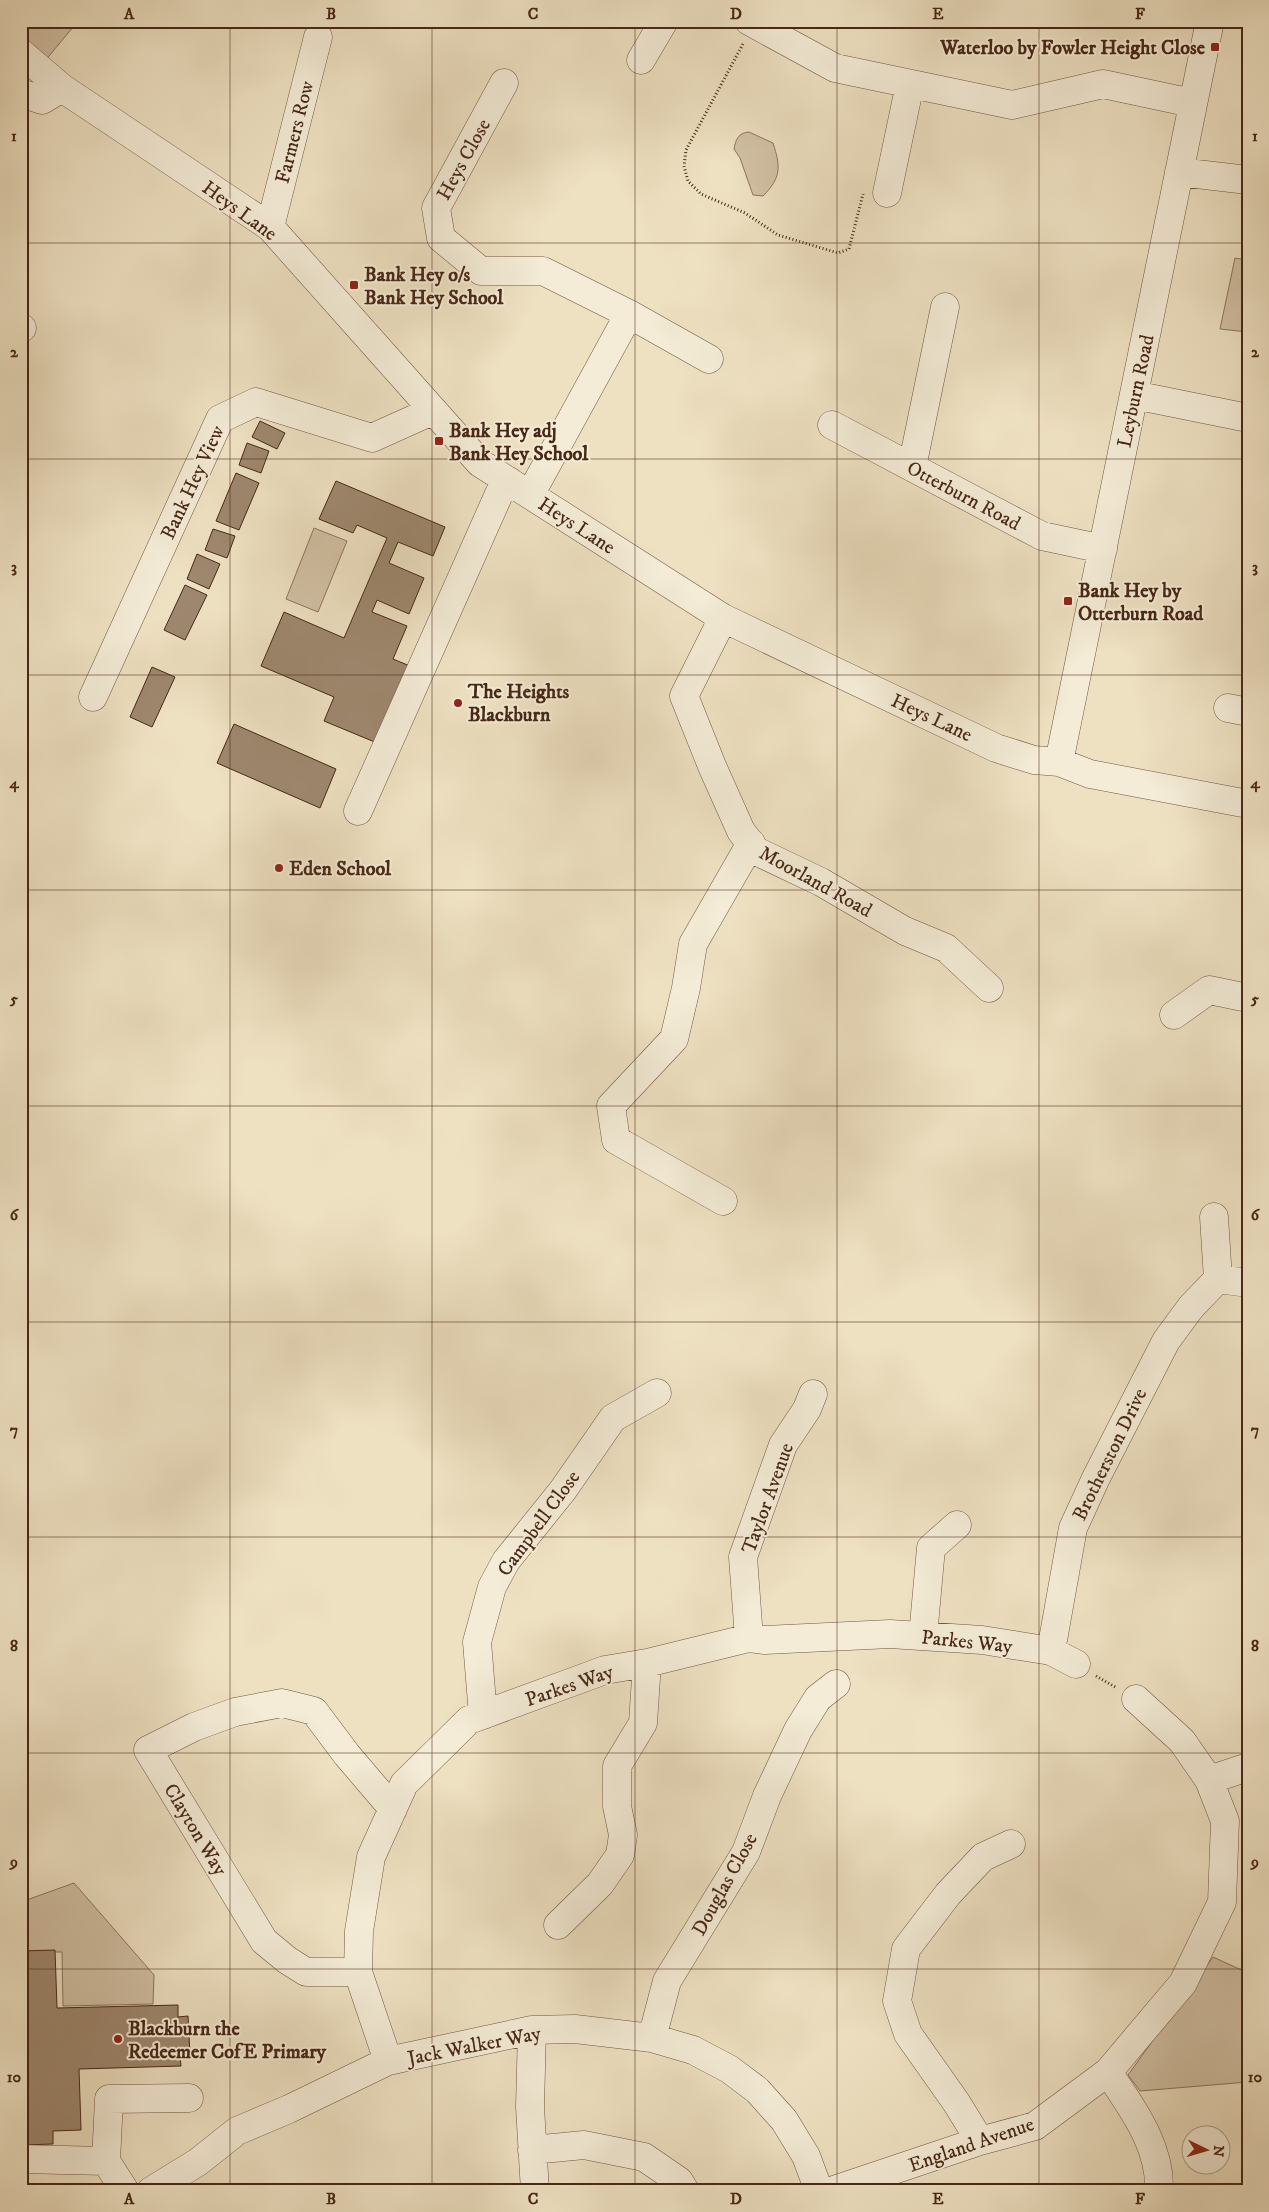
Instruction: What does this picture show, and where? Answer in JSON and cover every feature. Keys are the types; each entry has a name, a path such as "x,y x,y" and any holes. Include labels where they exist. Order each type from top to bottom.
{"street":[{"path":"641,60 664,21"},
{"name":"Leyburn Road","path":"1059,762 1210,21"},
{"path":"751,22 835,68 1012,105 1103,84 1192,103"},
{"name":"Farmers Row","path":"270,227 318,37"},
{"name":"Heys Lane","path":"21,53 62,88 270,227 480,463 723,618 996,748 1034,760 1059,762 1090,774 1248,804"},
{"name":"Heys Close","path":"504,83 436,208 441,238 481,271 544,271 629,314 709,359"},
{"path":"888,193 910,84"},
{"path":"21,93 42,100 62,88"},
{"path":"1179,172 1248,180"},
{"path":"912,467 945,307"},
{"path":"358,811 499,494 519,488 629,314"},
{"path":"1134,395 1248,418"},
{"name":"Bank Hey View","path":"92,697 220,419 256,402 372,438 432,411"},
{"name":"Otterburn Road","path":"832,425 1042,536 1102,549"},
{"name":"Moorland Road","path":"723,618 684,696 712,766 742,831 750,843 756,851 821,882 905,931 946,948 989,988"},
{"path":"723,1201 616,1140 611,1106 674,1039 686,988 692,944 750,843"},
{"path":"1174,1015 1209,990 1248,998"},
{"path":"1214,1217 1218,1279 1248,1283"},
{"name":"Brotherston Drive","path":"1051,1651 1073,1528 1096,1478 1166,1341 1190,1307 1218,1279"},
{"name":"Campbell Close","path":"483,1715 477,1642 492,1587 506,1561 563,1490 613,1418 657,1393"},
{"name":"Taylor Avenue","path":"749,1638 743,1556 783,1445 807,1409 813,1394"},
{"path":"923,1636 931,1548 957,1525"},
{"name":"Parkes Way","path":"388,2062 358,1972 359,1931 371,1857 404,1784 469,1720 605,1670 647,1663 749,1638 765,1640 890,1634 982,1640 1051,1651 1076,1664"},
{"path":"558,1924 600,1884 620,1855 624,1834 617,1806 617,1766 643,1723 647,1663"},
{"name":"Douglas Close","path":"652,2038 667,1981 746,1852 767,1796 798,1730 818,1698 836,1684"},
{"name":"England Avenue","path":"831,2191 980,2141 1035,2126 1108,2072 1182,1983 1222,1902 1225,1821 1209,1780 1182,1741 1136,1699"},
{"name":"Clayton Way","path":"358,1972 306,1972 287,1960 264,1941 148,1750 194,1727 235,1712 282,1703 314,1712 347,1755 393,1809"},
{"path":"1209,1780 1248,1767"},
{"path":"980,2141 956,2102 908,2034 897,2001 906,1948 948,1894 983,1857 1011,1844"},
{"name":"Jack Walker Way","path":"151,2191 198,2162 237,2131 289,2109 388,2062 532,2030 574,2029 652,2038 693,2050 729,2069 757,2090 784,2120 806,2156 819,2191"},
{"path":"532,2030 530,2097 535,2191"},
{"path":"1108,2072 1143,2124 1159,2174 1159,2191"},
{"path":"125,2191 106,2161 109,2099 189,2098"},
{"path":"532,2150 584,2145 644,2157 679,2181 685,2191"},
{"path":"21,2159 106,2161"}],"path":[{"path":"751,22 686,150 684,166 688,181 701,194 745,213 778,235 838,253 849,248 862,194 888,193"},
{"path":"1076,1664 1136,1699"}],"shaded area":[{"path":"21,21 78,21 44,62 21,45"},
{"path":"749,132 773,143 777,159 778,172 776,178 763,196 753,195 740,158 734,149 738,137"},
{"path":"1235,258 1248,260 1248,332 1220,329"},
{"path":"314,528 347,541 318,612 286,599"},
{"path":"74,1883 154,1975 153,2004 63,2006 62,1952 21,1952 21,1902"},
{"path":"1213,1957 1248,1973 1248,2082 1140,2091 1128,2075"}],"building":[{"path":"260,421 285,433 277,449 252,437"},
{"path":"247,443 269,451 261,473 239,465"},
{"path":"236,473 259,483 239,530 216,521"},
{"path":"336,481 445,527 433,556 398,542 389,563 424,578 409,614 377,600 372,612 407,626 393,659 410,666 377,743 324,721 334,697 261,666 284,612 344,638 387,538 357,525 353,533 319,519"},
{"path":"213,529 235,536 227,558 205,550"},
{"path":"197,554 220,564 209,589 187,579"},
{"path":"185,585 207,595 185,640 164,630"},
{"path":"152,667 175,677 152,727 130,717"},
{"path":"234,724 336,769 320,808 217,763"},
{"path":"55,1950 57,2008 178,2005 178,2017 188,2016 190,2055 180,2056 181,2066 79,2069 81,2130 53,2131 53,2144 21,2145 21,1951"}],"place":[{"name":"Waterloo by Fowler Height Close","path":"1215,47"},
{"name":"Bank Hey o/s Bank Hey School","path":"354,285"},
{"name":"Bank Hey adj Bank Hey School","path":"439,441"},
{"name":"Bank Hey by Otterburn Road","path":"1068,601"},
{"name":"The Heights Blackburn","path":"458,703"},
{"name":"Eden School","path":"279,868"},
{"name":"Blackburn the Redeemer CofE Primary","path":"118,2039"}]}
